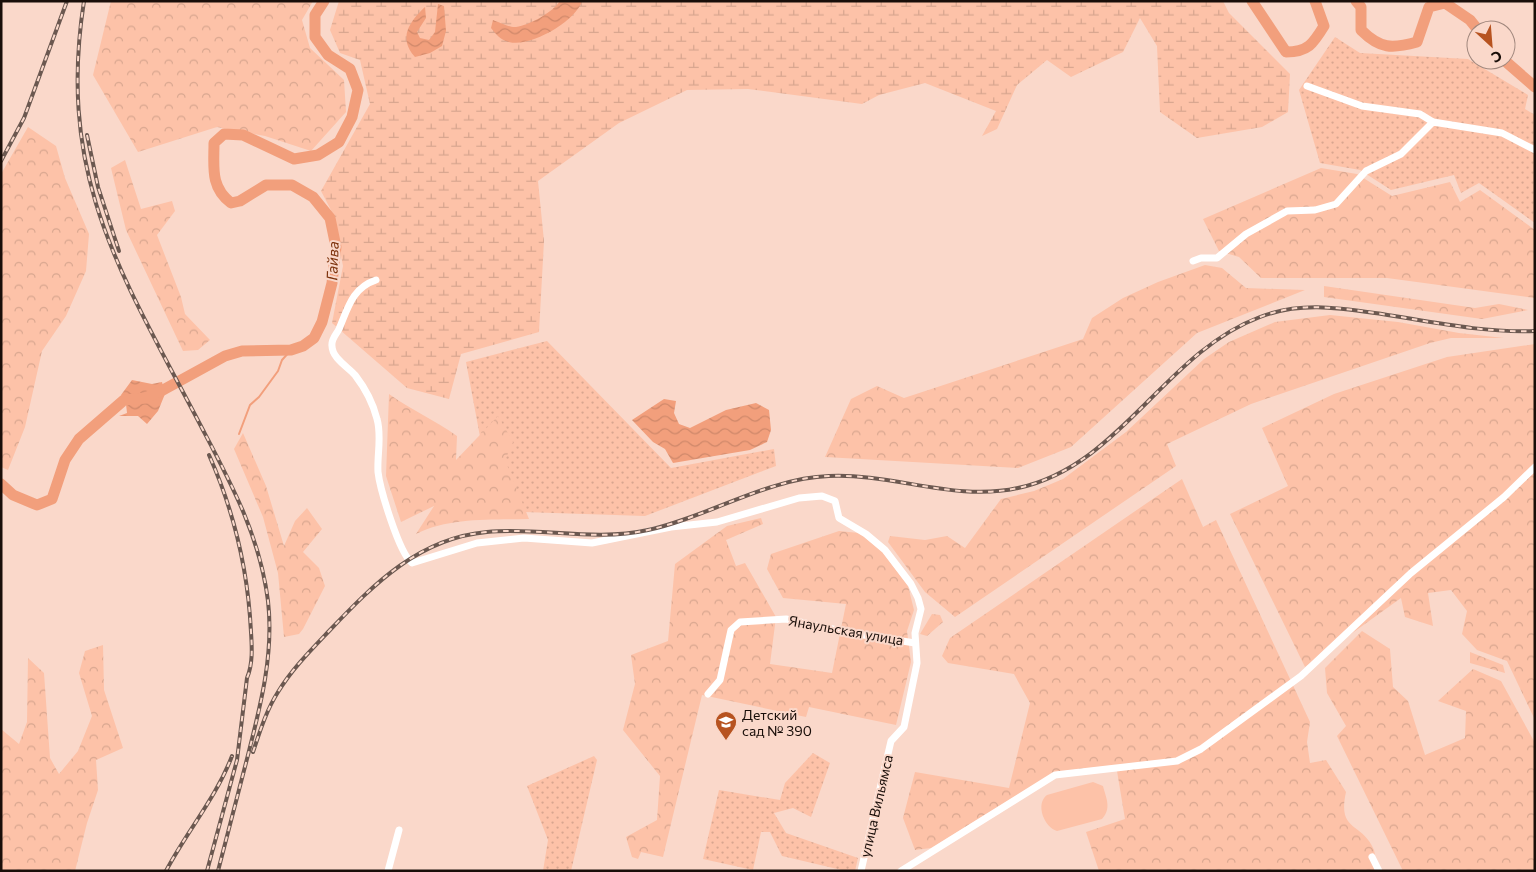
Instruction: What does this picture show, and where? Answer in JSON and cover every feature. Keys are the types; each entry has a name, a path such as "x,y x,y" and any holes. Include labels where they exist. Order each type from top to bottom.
{"street":[{"path":"1307,86 1362,106 1420,114 1433,122 1502,133 1535,150"},
{"path":"1193,261 1201,258 1217,258 1246,234 1286,211 1315,210 1336,204 1366,172 1401,154 1433,122"},
{"path":"376,280 363,286 352,297 332,340 332,348 334,354 354,374 366,391 375,410 379,432 380,480 392,523 410,562 415,563 477,543 512,538 572,543 601,542 671,527 717,522 770,505 799,498 822,496 835,501 839,518 866,534 885,550 911,584 921,609 915,633 915,643"},
{"path":"901,871 1055,775 1177,761 1201,749 1301,676 1411,573 1504,497 1535,467"},
{"name":"Янаульская улица","path":"708,694 720,680 731,630 740,622 786,619 851,633 915,643"},
{"name":"улица Вильямса","path":"861,871 891,741 904,727 917,663 915,643"},
{"path":"388,871 399,830"},
{"path":"1372,857 1379,871"}],"green space":[{"path":"111,1 313,1 302,20 310,48 344,80 346,112 311,151 265,136 217,127 138,152 93,75"},
{"path":"339,1 1223,1 1229,13 1290,74 1288,112 1262,127 1197,138 1160,112 1157,46 1140,18 1123,52 1071,77 1047,60 1017,85 997,129 982,136 996,111 925,83 879,95 862,104 748,89 687,90 619,123 538,181 544,241 539,332 461,354 449,399 407,388 332,323 343,266 333,214 321,191 370,104 360,60 340,53 330,30"},
{"path":"1335,37 1360,53 1466,59 1466,70 1486,70 1528,95 1525,109 1535,115 1535,223 1479,183 1461,193 1454,175 1391,190 1360,170 1320,163 1299,90"},
{"path":"28,127 56,146 65,178 89,234 86,271 66,316 42,351 25,427 8,470 1,467 1,174"},
{"path":"125,160 141,209 172,201 175,211 157,235 181,297 185,314 210,340 198,350 183,351 126,230 111,168"},
{"path":"1321,168 1357,174 1392,196 1450,182 1460,202 1480,190 1535,230 1535,298 1387,278 1261,278 1239,257 1219,251 1203,219"},
{"path":"1205,265 1222,268 1246,288 1305,290 1197,333 1071,447 1018,468 825,457 851,399 877,386 904,398 1083,339 1092,318 1123,298 1158,282"},
{"path":"1324,286 1475,308 1499,304 1528,310 1482,319 1324,297"},
{"path":"1330,315 1398,322 1459,333 1504,338 1451,338 1430,343 1251,404 1167,444 1176,466 955,617 925,592 888,542 890,536 925,540 947,536 965,548 1001,499 1034,491 1063,479 1126,432 1204,359 1229,342 1275,322"},
{"path":"547,341 671,468 774,449 776,466 645,516 494,511 466,362"},
{"path":"1535,344 1535,720 1507,661 1477,650 1462,634 1467,611 1451,590 1428,593 1433,626 1405,617 1401,598 1305,667 1230,514 1288,486 1262,428 1334,394 1447,357"},
{"path":"389,394 457,436 456,460 498,416 513,442 505,460 529,519 471,520 443,525 416,534 434,506 401,522 386,476"},
{"path":"243,433 266,486 284,546 295,521 307,508 322,529 303,552 319,568 325,586 299,634 284,637 278,573 263,517 234,449"},
{"path":"1182,479 1203,527 1216,520 1310,722 1307,742 1310,763 1326,760 1346,792 1345,814 1352,826 1363,834 1374,850 1374,870 1099,871 1086,832 1125,819 1116,765 1055,772 931,848 915,850 903,818 915,772 1009,788 1030,703 1014,674 948,663 942,656 950,638"},
{"path":"761,518 763,524 726,540 736,566 745,563 776,617 770,664 832,673 846,604 783,598 767,569 771,554 839,531 859,533 882,551 908,586 914,610 907,631 911,662 896,725 809,707 806,717 702,695 663,857 641,852 638,859 632,857 626,837 657,820 660,776 623,730 635,684 631,655 668,641 675,564 727,526"},
{"path":"932,614 940,615 943,622 927,636 920,634"},
{"path":"1362,631 1390,649 1393,687 1408,701 1425,755 1465,738 1466,711 1438,701 1473,669 1501,681 1535,743 1535,871 1403,871 1337,736 1346,726 1327,693 1325,668"},
{"path":"103,645 104,690 123,748 96,760 98,790 87,823 75,871 1,871 1,729 19,744 27,722 28,658 44,673 50,758 59,774 78,751 92,716 79,673 85,651"},
{"path":"1470,652 1503,665 1505,673 1470,663"},
{"path":"813,753 830,763 811,817 793,808 774,813 786,833 858,858 855,871 846,871 782,856 770,832 761,832 753,870 703,859 719,790 780,800 785,783"},
{"path":"594,756 597,760 571,871 543,871 548,840 527,786"},
{"path":"1093,782 1103,786 1107,799 1107,811 1102,819 1057,831 1052,829 1045,820 1041,809 1043,799 1047,795"}],"water":[{"path":"560,1 582,1 571,17 540,37 518,43 509,42 497,35 491,28 493,20 514,27 528,24 547,14"},
{"path":"438,4 444,6 446,31 442,46 430,53 415,57 410,50 406,37 410,24 425,7 426,18 417,32 420,38 429,40 435,32"},
{"path":"132,380 152,384 162,382 165,394 158,411 147,424 138,416 119,416 127,413 126,404 121,395"},
{"path":"664,399 676,401 674,413 679,424 690,428 726,410 756,403 769,410 771,430 767,442 750,450 673,463 665,449 653,442 632,420"}],"waterway":[{"name":"Гайва","path":"1,484 13,495 37,505 52,499 65,460 79,439 124,400 145,398 225,356 242,351 291,350 303,346 314,338 322,322 332,283 336,247 330,218 313,197 292,185 266,185 240,201 231,203 224,197 216,183 214,143 224,134 243,135 294,159 318,155 339,142 352,117 358,90 350,69 328,55 315,37 315,15 324,1"},
{"name":"Гайва","path":"1252,1 1286,52 1305,49 1317,38 1324,26 1315,1"},
{"name":"Гайва","path":"1356,1 1361,7 1361,30 1374,41 1387,46 1400,46 1417,42 1429,7 1445,3 1470,20"},
{"name":"Гайва","path":"1515,70 1535,87"},
{"path":"239,434 250,405 259,397 278,371 282,360 291,350"}],"railway":[{"path":"1,161 24,118 67,1"},
{"path":"84,1 78,65 80,123 89,176 103,226 123,275 147,324 234,491 259,555 268,601 268,659 262,698 218,871"},
{"path":"87,135 98,187 119,251"},
{"path":"253,752 270,706 289,675 302,660 381,580 399,566 440,543 463,536 487,532 527,531 608,535 648,530 671,524 783,483 806,478 853,476 971,492 1018,488 1054,476 1086,457 1115,434 1196,356 1226,334 1260,317 1290,309 1306,307 1336,308 1477,329 1535,331"},
{"path":"207,871 237,760 252,649 247,586 243,564 226,498 209,455"},
{"path":"166,871 210,800 232,756"}],"place":[{"name":"Детский сад № 390","path":"726,741"}]}
